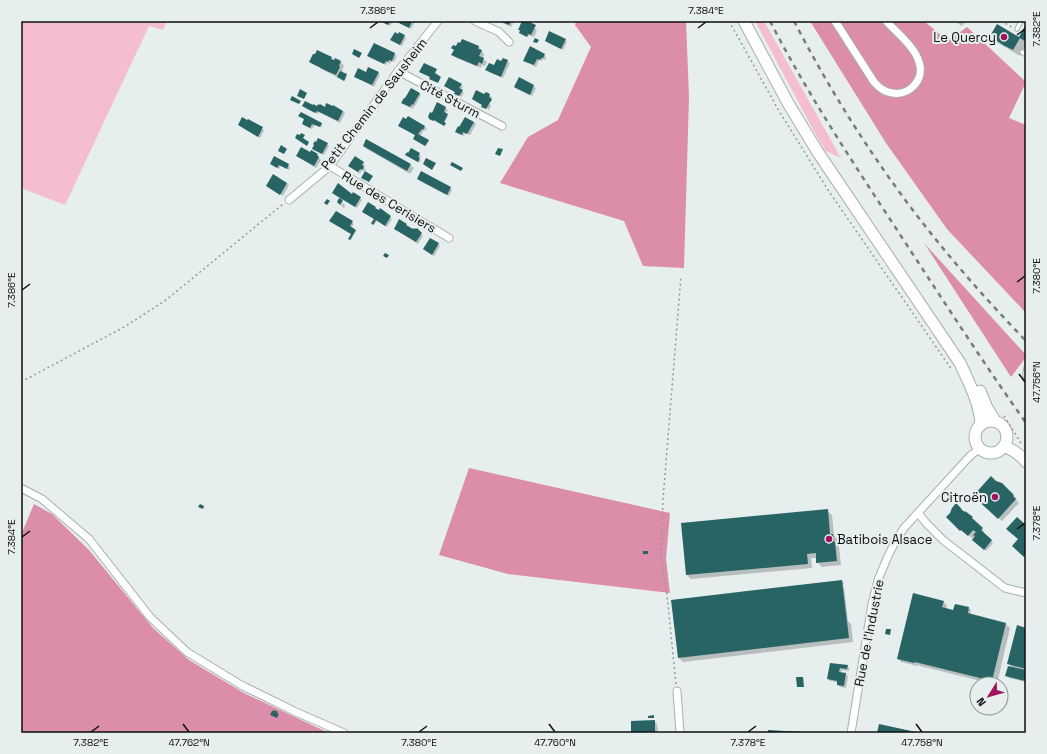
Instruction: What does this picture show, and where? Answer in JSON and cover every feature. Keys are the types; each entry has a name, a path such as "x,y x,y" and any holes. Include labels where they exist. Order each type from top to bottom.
{"main road":[{"path":"744,21 788,103 817,152 960,364 975,382 995,421"},
{"path":"960,364 975,399 981,425"},
{"path":"995,421 1004,426 1007,442 1000,450 996,452 985,451 977,444 977,429 985,422 995,421"},
{"path":"1004,446 1015,451 1026,462"}],"street":[{"name":"Petit Chemin de Sausheim","path":"289,200 330,166 398,71 438,21"},
{"path":"475,21 499,32 509,42"},
{"path":"835,21 874,82 887,92 898,94 911,89 918,80 920,62 909,45 886,21"},
{"name":"Cité Sturm","path":"398,71 502,126"},
{"name":"Rue des Cerisiers","path":"330,166 449,238"},
{"name":"Rue de l'Industrie","path":"851,733 872,604 878,580 888,556 904,528 970,456 980,448"},
{"path":"21,488 42,499 89,539 150,617 187,652 241,685 296,712 344,733"},
{"path":"918,513 943,540 1005,588 1026,593"},
{"path":"677,692 680,733"}],"lane":[{"path":"1017,29 1021,21"},
{"path":"1022,52 1026,55"},
{"path":"1026,368 1026,378"}],"path":[{"path":"1001,21 1017,29"},
{"path":"21,382 126,326 166,300 289,200"},
{"path":"677,692 667,595 661,558 663,499 681,276"},
{"path":"1001,411 1024,446"}],"shaded area":[{"path":"21,21 167,21 163,30 149,26 65,205 21,188"},
{"path":"576,21 686,21 689,97 684,268 643,266 624,221 500,183 528,137 558,120 591,47 575,25"},
{"path":"755,21 764,21 841,158 826,151 817,137"},
{"path":"810,21 924,21 948,41 967,27 1026,82 1009,118 1026,125 1026,313 947,229 886,143"},
{"path":"924,243 1026,355 1011,377"},
{"path":"469,468 670,513 666,559 670,593 508,574 439,555"},
{"path":"34,504 52,514 89,550 153,628 189,660 244,693 329,733 21,733 21,535"}],"building":[{"path":"380,21 390,21 388,25"},
{"path":"395,21 412,21 409,28"},
{"path":"499,21 511,21 509,25"},
{"path":"522,21 527,21 536,25 531,35 528,34 527,37 519,33 520,30 518,30"},
{"name":"Le Quercy","path":"997,24 1019,37 1026,24 1026,42 1020,38 1013,50 1003,45 990,36"},
{"path":"549,31 566,39 561,49 545,41"},
{"path":"395,32 405,35 400,45 390,40"},
{"path":"535,38 539,40 537,43 533,42"},
{"path":"462,39 479,46 478,49 482,50 479,56 484,58 482,64 479,62 477,66 451,55 454,50 451,48 453,45 456,46"},
{"path":"374,43 395,53 392,61 386,61 384,64 367,56"},
{"path":"530,46 545,54 540,60 537,59 534,65 523,61"},
{"path":"354,49 362,53 359,58 352,54"},
{"path":"317,50 332,57 331,59 334,60 335,58 341,61 336,75 309,62"},
{"path":"503,58 508,60 501,77 485,70 489,63 494,65 497,59 501,61"},
{"path":"424,63 437,69 435,73 441,77 438,83 419,72"},
{"path":"368,67 379,72 372,85 354,77 358,68 366,72"},
{"path":"340,71 347,74 344,81 337,77"},
{"path":"449,77 462,84 459,88 463,90 459,96 444,86"},
{"path":"519,77 534,85 530,95 514,87"},
{"path":"411,88 420,93 413,105 412,104 410,107 401,103"},
{"path":"300,89 307,93 304,99 297,96"},
{"path":"476,90 484,94 486,92 490,94 489,97 492,99 486,109 481,107 482,105 472,99"},
{"path":"292,96 301,101 299,104 290,100"},
{"path":"305,101 313,105 317,106 320,104 325,107 326,103 343,111 338,121 317,111 315,113 302,106"},
{"path":"437,102 446,107 444,112 448,114 444,122 446,123 444,126 434,120 429,119 428,117 430,112 432,113"},
{"path":"301,112 322,123 320,127 312,124 310,128 302,124 304,119 298,116"},
{"path":"408,116 425,126 418,134 429,140 425,146 413,139 415,135 398,126 403,117 406,119"},
{"path":"242,117 263,127 258,137 238,125"},
{"path":"465,117 474,122 467,134 463,132 462,135 455,132"},
{"path":"301,133 305,135 303,138 309,142 307,146 295,138 297,134 300,135"},
{"path":"318,138 328,143 322,154 312,149 313,144"},
{"path":"366,139 411,164 407,171 363,146"},
{"path":"281,145 287,149 284,154 278,151"},
{"path":"301,147 318,154 317,155 319,157 314,166 296,156"},
{"path":"411,148 420,153 418,162 405,155"},
{"path":"498,148 503,149 500,156 495,154"},
{"path":"274,156 289,164 287,169 279,165 277,168 270,164"},
{"path":"355,156 364,162 362,165 364,167 358,172 348,166"},
{"path":"426,158 436,163 432,170 423,164"},
{"path":"452,162 463,168 461,171 450,165"},
{"path":"365,171 373,176 369,182 361,178"},
{"path":"421,171 451,187 447,195 417,179"},
{"path":"273,174 287,183 280,195 266,186"},
{"path":"338,183 352,194 353,192 361,197 355,207 332,193"},
{"path":"339,198 343,200 340,205 337,202"},
{"path":"327,199 330,201 327,205 324,203"},
{"path":"368,202 376,207 375,208 379,210 380,208 391,216 385,226 376,220 373,225 371,223 374,219 362,212"},
{"path":"336,211 353,221 350,226 356,230 350,240 348,239 351,234 329,221"},
{"path":"399,219 413,229 417,228 422,233 416,242 394,229"},
{"path":"430,238 439,243 432,255 423,249"},
{"path":"385,253 389,255 387,258 383,256"},
{"path":"991,476 996,481 1002,483 1016,499 998,519 973,496"},
{"path":"956,503 961,509 973,517 972,518 983,528 981,530 992,540 984,550 972,540 975,536 973,535 976,532 973,530 968,536 961,530 960,531 946,517"},
{"path":"200,504 204,506 203,509 198,507"},
{"path":"828,509 830,534 833,534 837,561 816,563 816,553 807,554 808,564 686,575 681,523"},
{"path":"1017,517 1026,525 1026,555 1024,557 1012,546 1018,539 1006,529"},
{"path":"643,551 648,551 648,554 643,554"},
{"path":"842,580 849,638 678,658 671,600"},
{"path":"913,593 944,601 942,607 953,610 955,604 969,607 968,613 1006,623 993,676 972,676 897,659"},
{"path":"1017,625 1026,628 1026,669 1007,664"},
{"path":"886,629 891,629 890,635 885,634"},
{"path":"830,663 848,665 847,669 840,668 839,672 846,673 844,686 837,685 837,681 827,679"},
{"path":"1008,666 1026,670 1025,681 1005,676"},
{"path":"796,677 803,677 804,687 797,687"},
{"path":"274,710 279,714 277,718 270,715"},
{"path":"654,715 654,718 648,718 648,716"},
{"path":"655,720 655,733 631,733 631,721"},
{"path":"879,724 916,732 916,733 877,733"},
{"path":"768,730 803,732 803,733 768,733"}],"railway":[{"path":"770,21 800,76 848,155 962,329 1026,423"},
{"path":"794,21 848,117 889,178 933,237 1026,341"}],"place":[{"name":"Le Quercy","path":"1004,37"},
{"name":"Citroën","path":"995,497"},
{"name":"Batibois Alsace","path":"829,539"}]}
